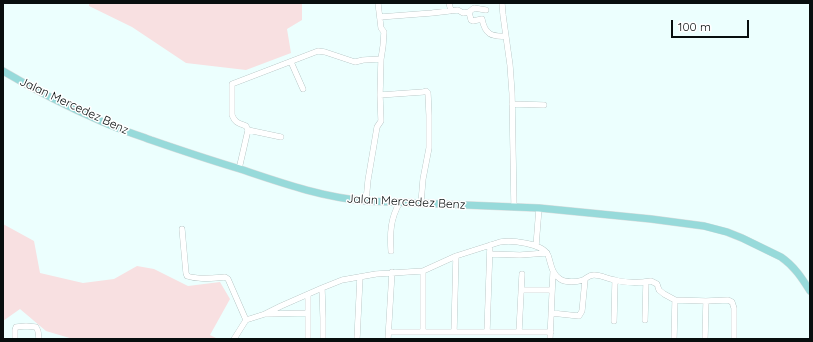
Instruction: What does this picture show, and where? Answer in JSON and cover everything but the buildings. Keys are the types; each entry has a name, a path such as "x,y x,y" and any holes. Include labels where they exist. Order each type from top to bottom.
{"main road":[{"name":"Jalan Mercedez Benz","path":"3,71 57,101 104,123 172,147 317,194 348,200 539,208 651,219 704,226 727,232 785,259 799,274 810,291"}],"street":[{"path":"366,201 377,127 381,121 381,59 384,32 381,28 378,3"},
{"path":"449,3 451,11"},
{"path":"502,3 510,65 514,207"},
{"path":"380,17 432,14 458,10 463,13 469,12 474,8 486,10"},
{"path":"469,12 471,20 482,20 484,28 490,34 494,36 506,36"},
{"path":"281,137 248,130 246,126 237,123 233,119 232,84 318,51 355,62 381,59"},
{"path":"291,62 303,89"},
{"path":"380,95 426,91 428,93 428,148 421,203"},
{"path":"512,104 544,105"},
{"path":"239,169 248,130"},
{"path":"391,251 392,221 394,212 400,202"},
{"path":"536,246 539,208"},
{"path":"182,228 184,262 187,276 198,278 225,277 228,279 246,320"},
{"path":"234,339 246,320 265,314 342,280 392,272 423,271 456,256 506,241 536,246 543,249 547,254 553,272 550,339"},
{"path":"487,332 490,245"},
{"path":"490,254 547,254"},
{"path":"454,332 456,256"},
{"path":"423,271 423,332"},
{"path":"388,339 392,272"},
{"path":"553,272 559,278 567,281 585,280"},
{"path":"520,332 522,274"},
{"path":"551,313 579,316 582,311 585,280 588,276 598,275 615,281 651,281 657,284 661,292 676,300 728,300 732,302 734,308 734,339"},
{"path":"357,339 360,277"},
{"path":"614,321 615,281"},
{"path":"645,320 646,282"},
{"path":"322,288 323,339"},
{"path":"522,290 552,290"},
{"path":"308,295 308,339"},
{"path":"674,339 676,300"},
{"path":"705,339 706,301"},
{"path":"265,314 307,313"},
{"path":"15,339 16,327 26,326 36,327 38,331 38,339"},
{"path":"389,332 550,332"},
{"path":"439,332 440,339"},
{"path":"472,332 473,339"}],"shaded area":[{"path":"89,3 302,3 302,20 287,29 291,53 246,70 186,63 132,27 89,6"},
{"path":"3,224 34,241 40,273 83,283 114,279 137,266 154,269 188,286 220,282 230,299 210,335 218,339 73,339 46,331 20,309 3,321"}]}
